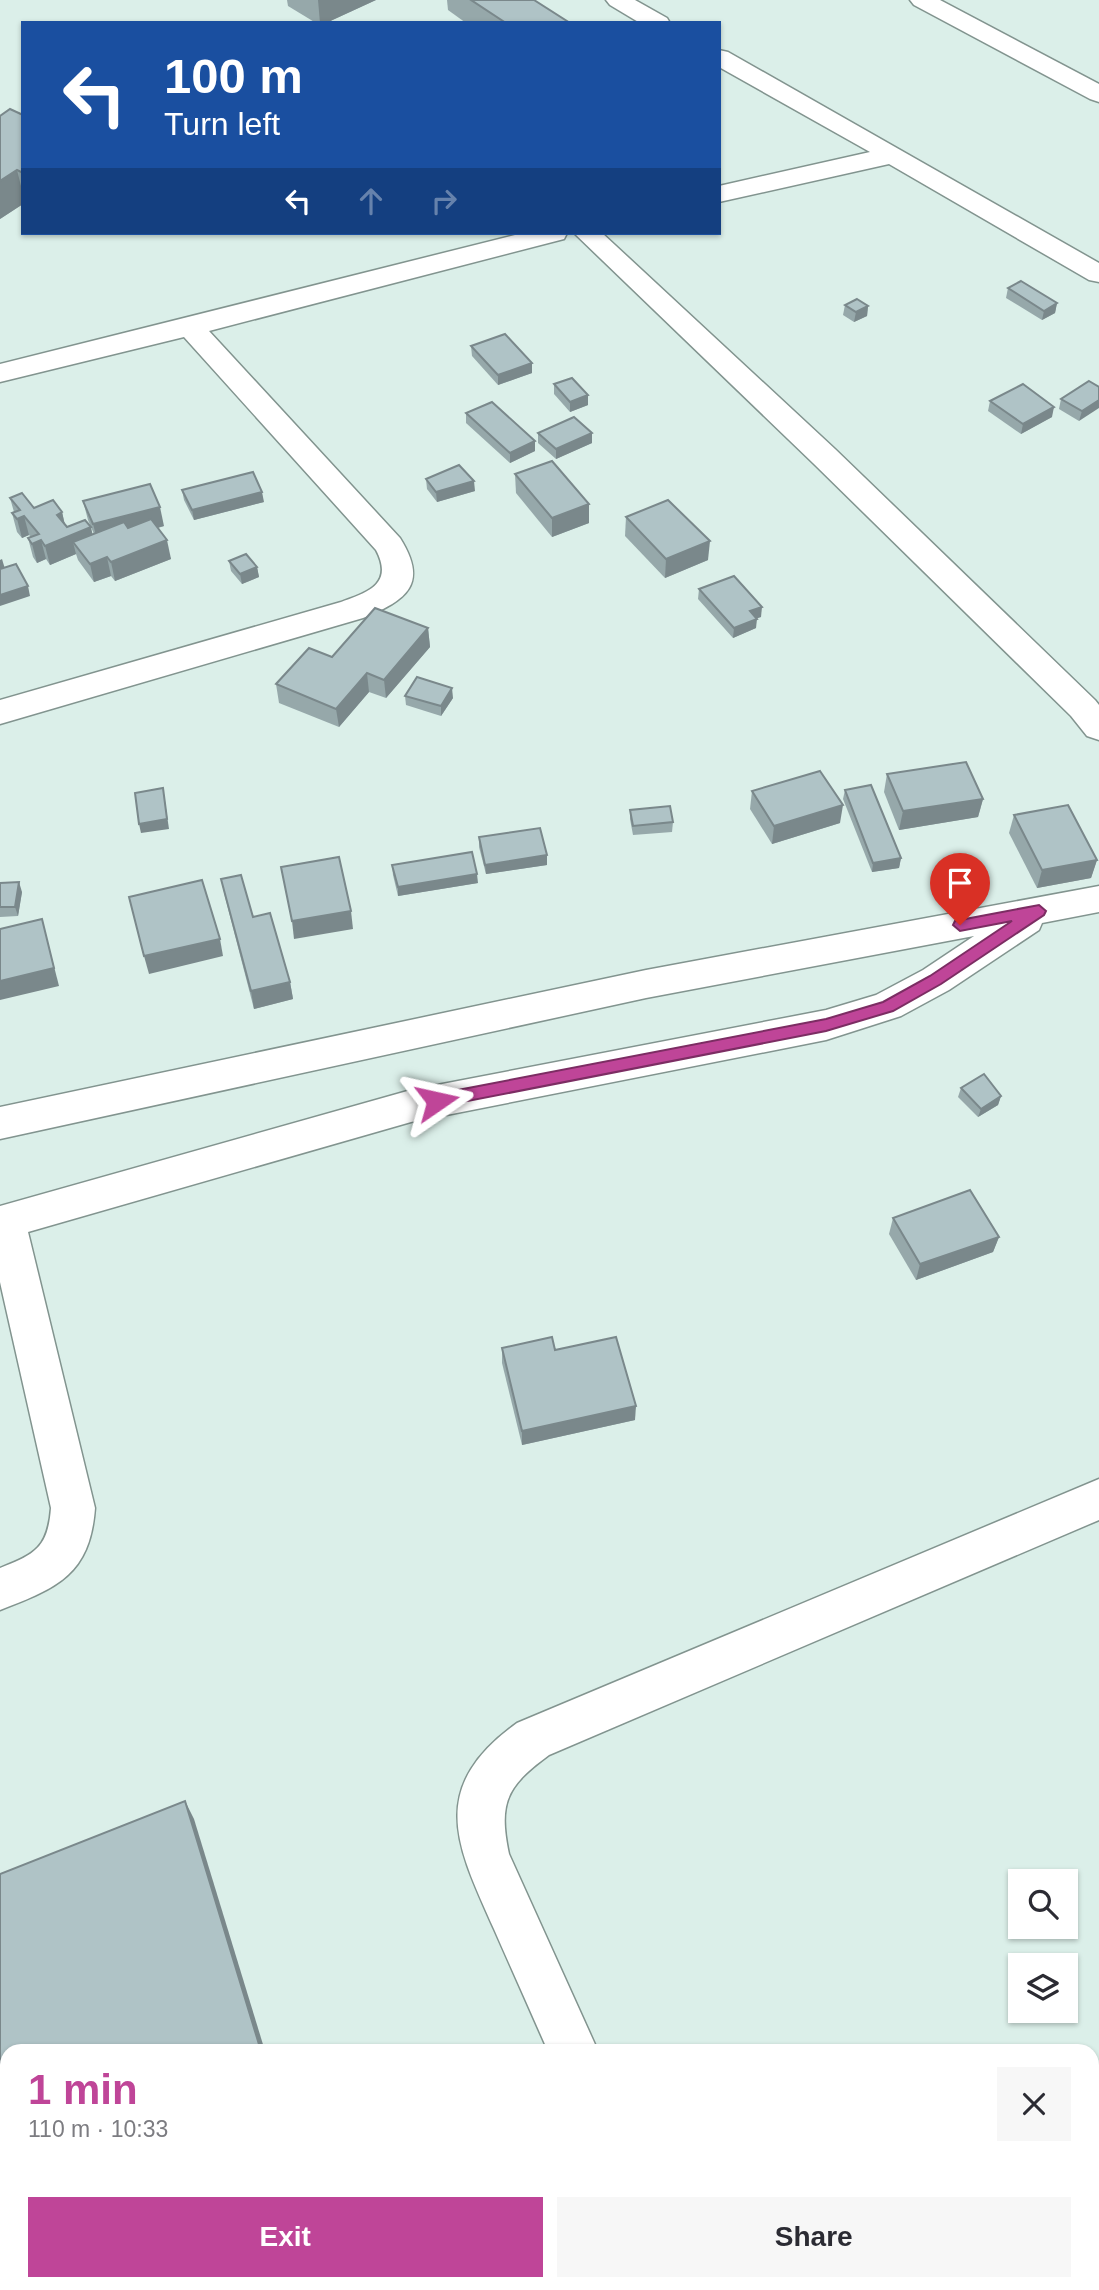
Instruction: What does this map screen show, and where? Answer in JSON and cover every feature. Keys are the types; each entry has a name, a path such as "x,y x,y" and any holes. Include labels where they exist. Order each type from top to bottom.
{"street":[{"path":"618,0 655,21"},
{"path":"922,0 1099,94"},
{"path":"721,58 1099,274"},
{"path":"721,194 893,155"},
{"path":"0,373 546,235"},
{"path":"589,235 824,456 1083,708 1099,728"},
{"path":"0,712 352,610 379,600 393,587 399,574 399,560 389,545 190,327"},
{"path":"0,1123 646,984 1099,899"},
{"path":"0,1589 25,1580 56,1560 70,1538 73,1508 3,1222 411,1105 826,1025 888,1006 936,980 1039,911"},
{"path":"570,2044 486,1857 479,1830 481,1802 486,1789 492,1776 510,1755 533,1739 1099,1499"}],"building":[{"path":"471,0 534,0 567,21 503,21"},
{"path":"10,109 21,114 21,172 17,170 0,181 0,116"},
{"path":"1021,281 1057,303 1044,311 1008,288"},
{"path":"857,299 868,306 856,312 845,305"},
{"path":"505,334 532,363 498,375 471,346"},
{"path":"572,378 588,395 570,402 554,384"},
{"path":"1089,381 1099,387 1099,400 1082,411 1061,399"},
{"path":"1023,384 1054,407 1023,424 990,401"},
{"path":"492,402 535,441 510,453 466,413"},
{"path":"574,417 592,433 556,449 538,433"},
{"path":"552,461 589,504 552,518 515,474"},
{"path":"459,465 474,481 436,492 426,479"},
{"path":"253,472 262,492 192,510 182,490"},
{"path":"150,484 160,507 93,524 83,501"},
{"path":"22,493 34,508 53,500 62,512 57,515 67,527 85,520 91,527 45,546 41,540 32,544 28,538 39,534 24,516 17,519 12,513 20,510 10,498"},
{"path":"668,500 710,541 666,559 626,517"},
{"path":"151,519 167,540 111,562 107,557 90,564 73,542 124,522 128,528"},
{"path":"246,554 257,567 240,574 229,561"},
{"path":"16,564 28,586 0,595 0,569"},
{"path":"734,576 762,607 750,611 757,619 734,628 699,589"},
{"path":"375,608 428,628 384,680 367,673 336,709 276,684 309,648 332,657"},
{"path":"417,677 452,688 441,706 405,696"},
{"path":"966,762 983,799 903,811 887,774"},
{"path":"820,771 843,805 774,826 752,791"},
{"path":"871,785 901,858 873,863 845,790"},
{"path":"163,788 167,819 139,824 135,793"},
{"path":"1068,805 1097,860 1042,870 1014,815"},
{"path":"670,806 673,822 633,826 630,810"},
{"path":"540,828 547,855 485,865 479,837"},
{"path":"472,852 477,874 398,887 392,865"},
{"path":"339,857 351,911 292,921 281,867"},
{"path":"241,875 253,917 270,913 290,982 251,991 221,879"},
{"path":"202,880 220,939 144,956 129,897"},
{"path":"19,882 15,907 0,907 0,883"},
{"path":"42,919 54,968 0,981 0,929"},
{"path":"984,1074 1001,1096 981,1109 961,1088"},
{"path":"970,1190 999,1237 920,1264 893,1218"},
{"path":"552,1337 555,1350 616,1337 636,1406 522,1431 502,1348"},
{"path":"185,1801 259,2044 0,2044 0,1874"}],"route":[{"path":"437,1101 826,1025 888,1006 936,980 1039,911 960,925"}]}
